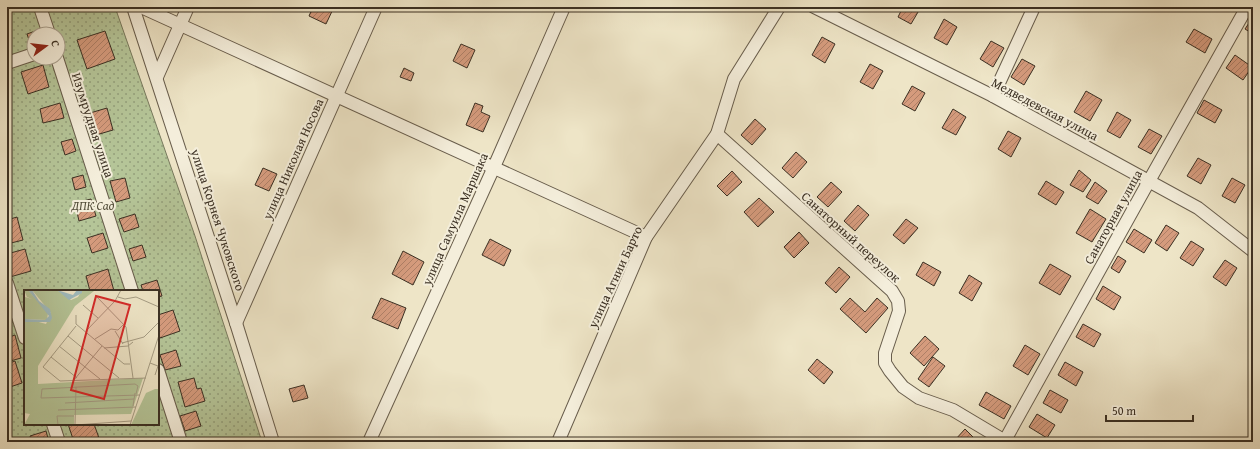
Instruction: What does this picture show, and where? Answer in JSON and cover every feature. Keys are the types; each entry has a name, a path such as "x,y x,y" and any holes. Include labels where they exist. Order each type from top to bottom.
{"street":[{"path":"40,7 46,26"},
{"name":"улица Корнея Чуковского","path":"134,7 273,442"},
{"path":"141,7 646,237"},
{"path":"157,77 188,7"},
{"name":"улица Николая Носова","path":"236,323 376,7"},
{"name":"улица Самуила Маршака","path":"368,442 494,167 564,7"},
{"name":"улица Агнии Барто","path":"558,442 646,237 717,134 734,79 779,7"},
{"name":"Медведевская улица","path":"814,7 993,96 1198,208 1253,251"},
{"path":"993,96 1034,7"},
{"name":"Санаторная улица","path":"1004,442 1247,7"},
{"path":"7,63 26,57"},
{"name":"Изумрудная улица","path":"60,66 132,290"},
{"name":"Санаторный переулок","path":"717,134 892,291 898,301 899,311 885,353 885,363 903,387 919,398 953,410 1004,442"},
{"path":"7,283 24,335"},
{"path":"159,373 181,442"},
{"path":"53,425 59,442"}],"green space":[{"name":"ДПК Сад","path":"7,7 115,7 195,236 262,442 7,442"}],"building":[{"path":"313,7 334,7 326,24 309,16"},
{"path":"903,7 921,7 911,24 898,17"},
{"path":"1253,17 1253,34 1245,29"},
{"path":"944,19 957,27 947,45 934,38"},
{"path":"1194,29 1212,39 1205,53 1186,42"},
{"path":"105,31 115,59 87,69 77,40"},
{"path":"822,37 835,44 825,63 812,55"},
{"path":"991,41 1004,48 993,67 980,59"},
{"path":"461,44 475,50 467,68 453,61"},
{"path":"1235,55 1252,67 1243,80 1226,68"},
{"path":"1022,59 1035,66 1024,85 1011,77"},
{"path":"870,64 883,71 873,89 860,82"},
{"path":"43,66 49,87 28,94 21,72"},
{"path":"404,68 414,73 411,81 400,77"},
{"path":"912,86 925,93 915,111 902,104"},
{"path":"1086,91 1102,100 1090,121 1074,112"},
{"path":"1204,100 1222,110 1215,123 1197,113"},
{"path":"60,103 64,118 43,123 40,109"},
{"path":"475,103 483,106 481,112 490,116 483,132 466,125"},
{"path":"107,108 113,130 96,135 90,113"},
{"path":"953,109 966,117 956,135 942,128"},
{"path":"1117,112 1131,120 1120,138 1107,131"},
{"path":"755,119 766,129 752,145 741,135"},
{"path":"1149,129 1162,136 1151,154 1138,147"},
{"path":"1008,131 1021,138 1011,157 998,149"},
{"path":"72,139 76,151 65,155 61,142"},
{"path":"796,152 807,162 793,178 782,168"},
{"path":"1198,158 1211,165 1201,184 1187,176"},
{"path":"263,168 277,174 269,191 255,185"},
{"path":"1079,170 1091,180 1083,192 1070,185"},
{"path":"732,171 742,182 727,196 717,186"},
{"path":"83,175 86,187 75,190 72,178"},
{"path":"125,178 130,198 116,202 110,181"},
{"path":"1232,178 1245,185 1235,203 1222,196"},
{"path":"1046,181 1064,192 1056,205 1038,194"},
{"path":"831,182 842,192 828,207 817,197"},
{"path":"1095,182 1107,191 1098,204 1086,197"},
{"path":"759,198 774,212 758,227 744,212"},
{"path":"91,199 96,216 79,221 75,203"},
{"path":"858,205 869,215 855,231 844,221"},
{"path":"1090,209 1106,219 1092,242 1076,233"},
{"path":"135,214 139,227 124,232 119,219"},
{"path":"17,217 23,240 7,244 7,220"},
{"path":"906,219 918,228 904,244 893,235"},
{"path":"1166,225 1179,233 1167,251 1155,243"},
{"path":"1134,229 1152,240 1144,253 1126,242"},
{"path":"799,232 809,243 794,258 784,247"},
{"path":"103,233 108,248 92,253 87,238"},
{"path":"490,239 511,250 504,266 482,255"},
{"path":"1191,241 1204,249 1193,266 1180,258"},
{"path":"142,245 146,257 133,261 129,249"},
{"path":"25,249 31,271 10,277 7,268 7,254"},
{"path":"403,251 424,262 413,285 392,274"},
{"path":"1118,256 1126,261 1119,273 1111,268"},
{"path":"1225,260 1237,268 1226,286 1213,277"},
{"path":"923,262 941,272 934,286 916,275"},
{"path":"1050,264 1071,276 1060,295 1039,283"},
{"path":"839,267 850,277 836,293 825,283"},
{"path":"108,269 114,290 90,290 86,276"},
{"path":"969,275 982,283 972,301 959,293"},
{"path":"157,280 162,296 159,297 159,290 143,290 141,285"},
{"path":"1103,286 1121,297 1114,310 1096,299"},
{"path":"381,298 406,308 398,329 372,318"},
{"path":"850,298 865,312 877,298 888,308 866,333 840,309"},
{"path":"7,309 9,309 12,323 7,325"},
{"path":"173,310 180,331 160,338 159,315"},
{"path":"1083,324 1101,334 1094,347 1076,337"},
{"path":"15,335 21,358 7,362 7,338"},
{"path":"925,336 939,349 924,366 910,353"},
{"path":"1025,345 1040,354 1028,375 1013,366"},
{"path":"176,350 181,366 165,370 160,355"},
{"path":"933,357 945,366 929,387 918,379"},
{"path":"817,359 833,372 824,384 808,370"},
{"path":"15,361 22,383 7,388 7,364"},
{"path":"1065,362 1083,372 1076,386 1058,375"},
{"path":"194,378 197,389 201,388 205,401 185,407 178,382"},
{"path":"304,385 308,398 293,402 289,389"},
{"path":"1050,390 1068,400 1061,413 1043,403"},
{"path":"986,392 1011,406 1004,419 979,405"},
{"path":"196,411 201,426 185,431 180,416"},
{"path":"1037,414 1055,425 1047,438 1029,427"},
{"path":"68,425 94,425 99,438 85,442 74,442"},
{"path":"965,429 978,442 956,442 955,440"},
{"path":"46,431 49,442 32,442 30,436"}]}
